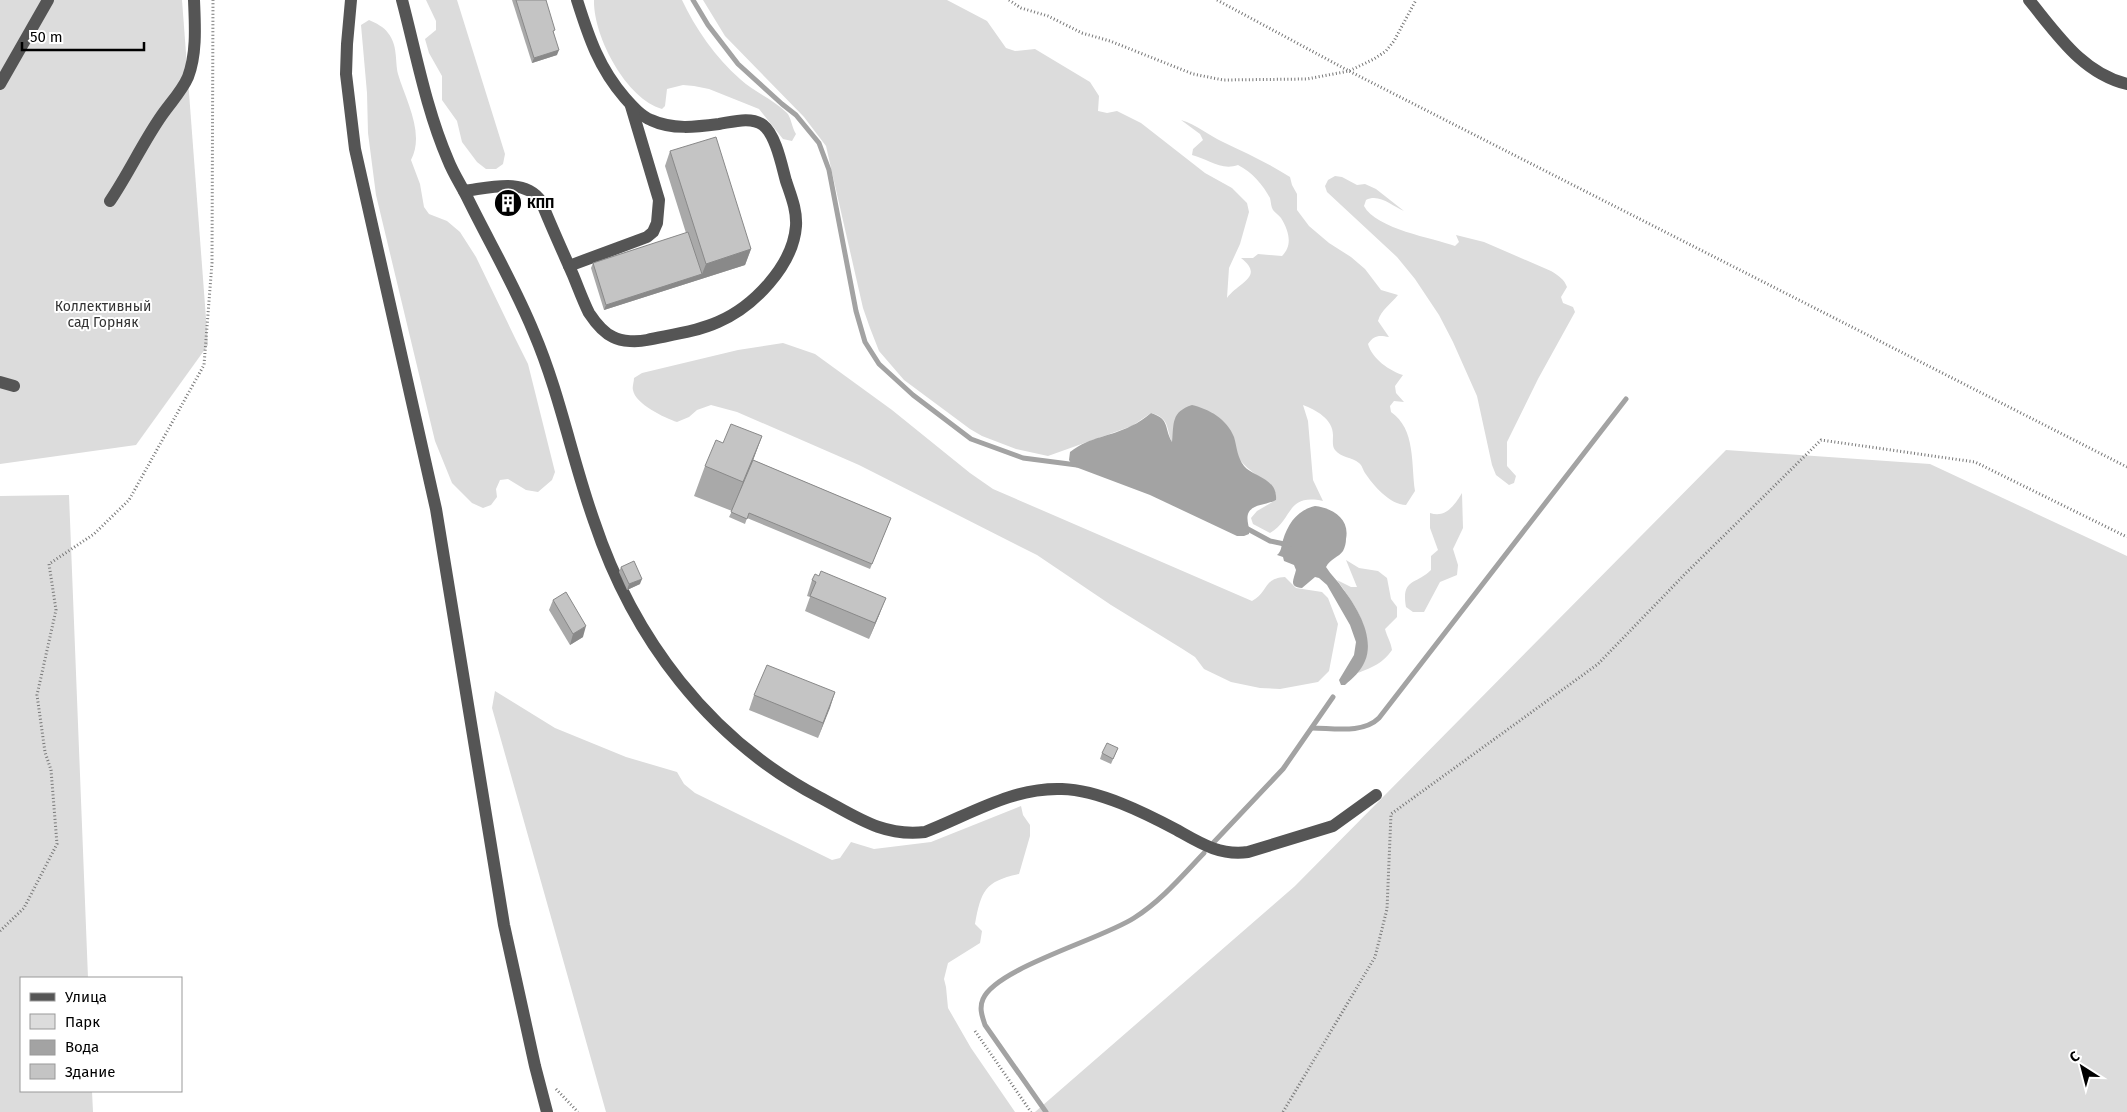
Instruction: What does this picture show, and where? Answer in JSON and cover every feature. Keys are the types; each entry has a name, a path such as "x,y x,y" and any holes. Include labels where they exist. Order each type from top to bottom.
{"lane":[{"path":"0,84 48,0"},
{"path":"110,201 124,182 162,115 175,99 188,76 194,51 194,0"},
{"path":"351,0 346,44 346,74 355,149 367,210 413,400 436,509 504,924 535,1066 548,1112"},
{"path":"402,0 430,110 448,160 519,299 542,353 593,520 603,548 631,610 665,662 706,712 749,751 793,783 880,828 895,833 909,834 925,832 985,806 1038,790 1082,791 1102,796 1130,808 1219,851 1237,854 1257,850 1332,826 1376,795"},
{"path":"464,191 504,186 523,187 535,192 541,201 589,312 595,322 613,337 642,341 709,325 747,306 774,277 793,242 796,225 795,208 772,135 764,126 754,121 742,120 694,128 666,125 651,120 631,105 604,71 594,50 577,0"},
{"path":"2029,0 2084,64 2107,79 2127,84"},
{"path":"569,266 647,237 653,232 657,223 660,200 631,105"},
{"path":"0,382 14,386"}],"path":[{"path":"0,931 24,908 57,844 51,770 45,752 37,695 56,610 49,564 94,534 128,500 204,365 212,263 213,0"},
{"path":"1009,0 1021,8 1048,16 1082,33 1110,41 1193,74 1223,80 1307,79 1349,71 1386,51 1394,41 1416,0"},
{"path":"1217,0 1349,71 2127,467"},
{"path":"1283,1112 1375,956 1387,909 1391,814 1598,664 1686,573 1821,440 1976,462 2127,537"},
{"path":"975,1031 1031,1112"}],"green space":[{"name":"Коллективный сад Горняк","path":"0,0 182,0 208,345 136,445 0,464"},
{"path":"426,0 457,0 505,154 503,164 496,169 486,169 477,162 462,142 457,121 442,100 442,76 429,53 425,39 436,30 436,21"},
{"path":"594,0 682,0 700,32 731,71 745,84 787,113 796,134 792,141 783,139 759,109 709,89 683,85 667,89 665,106 662,109 649,103 624,80 614,64 599,31"},
{"path":"703,0 947,0 987,21 1006,48 1015,51 1035,49 1090,82 1099,96 1098,111 1107,113 1117,111 1141,123 1205,173 1232,188 1247,203 1249,212 1240,244 1229,268 1227,298 1250,275 1251,270 1241,258 1253,258 1258,254 1282,256 1288,247 1288,233 1281,218 1272,209 1267,193 1257,179 1248,171 1238,165 1220,166 1192,155 1193,149 1203,140 1200,134 1181,120 1290,177 1297,194 1297,210 1309,226 1365,269 1381,290 1398,295 1384,310 1378,321 1389,337 1377,336 1368,344 1373,355 1382,364 1403,375 1395,386 1396,393 1404,402 1394,401 1390,406 1391,412 1405,428 1411,448 1415,491 1406,505 1394,502 1382,494 1360,464 1337,453 1333,447 1330,424 1318,412 1303,405 1308,421 1313,480 1323,501 1302,501 1296,504 1277,528 1270,533 1253,524 1251,518 1257,511 1276,500 1276,494 1272,489 1240,460 1175,418 1172,443 1164,421 1151,413 1132,426 1048,456 1016,449 982,436 970,429 904,380 879,351 863,308 826,146 804,117 725,36"},
{"path":"369,20 384,29 391,38 396,53 398,74 415,128 415,150 411,160 420,184 424,207 429,214 447,221 460,232 476,257 528,364 555,472 552,480 538,492 526,490 508,479 500,480 496,489 497,497 491,505 483,508 472,503 452,483 435,441 376,195 368,133 367,93 361,25"},
{"path":"1335,176 1342,177 1357,185 1365,184 1376,189 1404,211 1381,199 1371,198 1366,200 1364,206 1370,214 1392,227 1455,246 1459,242 1456,235 1484,242 1551,271 1566,284 1567,287 1561,297 1563,303 1573,307 1575,312 1538,379 1507,442 1507,466 1516,476 1514,483 1509,485 1496,475 1492,465 1477,396 1439,315 1415,279 1397,257 1327,192 1325,186 1328,180"},
{"path":"783,343 815,354 892,410 970,473 993,489 1252,601 1273,580 1285,577 1296,588 1322,592 1328,598 1338,624 1329,671 1318,682 1280,689 1260,688 1231,682 1204,669 1195,657 1111,605 1037,555 859,465 737,412 711,405 697,410 689,417 677,422 658,414 645,405 635,395 633,390 634,378 642,373 738,350"},
{"path":"1726,450 1930,464 2127,556 2127,1112 1035,1112 1295,886"},
{"path":"1462,493 1463,528 1453,549 1458,565 1457,575 1440,582 1424,612 1413,612 1406,607 1406,591 1411,583 1431,570 1431,556 1438,550 1430,528 1430,513 1441,514 1449,510"},
{"path":"69,495 88,977 20,977 20,1092 92,1092 93,1112 0,1112 0,496"},
{"path":"1346,560 1359,568 1378,571 1387,578 1391,599 1397,607 1397,617 1385,629 1392,650 1377,664 1358,673 1367,648 1366,636 1358,613 1337,580 1351,587 1357,587"},
{"path":"495,691 555,728 626,757 677,772 684,784 695,793 832,860 840,858 851,842 874,849 931,842 1021,806 1023,815 1030,825 1030,836 1019,874 999,880 986,889 980,903 975,924 982,931 980,943 948,963 944,979 948,1008 971,1048 1015,1112 606,1112 492,708"}],"water":[{"path":"1192,405 1211,412 1227,425 1234,437 1244,466 1269,482 1276,493 1276,500 1256,506 1248,514 1249,534 1237,536 1150,495 1073,466 1069,460 1070,452 1078,447 1123,430 1151,413 1164,421 1172,442 1177,415 1180,411"},
{"path":"1315,506 1334,512 1343,520 1347,532 1345,546 1343,551 1326,567 1354,604 1363,623 1368,642 1368,652 1363,665 1345,685 1341,685 1339,680 1354,655 1356,642 1350,625 1327,585 1315,577 1302,588 1295,586 1293,584 1296,570 1294,565 1284,561 1283,557 1277,555 1281,550 1283,540 1294,518 1303,511"}],"building":[{"path":"516,0 546,0 559,50 534,58"},
{"path":"716,137 751,249 706,264 670,151"},
{"path":"513,190 518,202 508,205 503,193"},
{"path":"688,232 702,274 606,305 593,263"},
{"path":"731,424 762,436 743,482 705,466 716,440 723,443"},
{"path":"753,460 891,518 872,564 749,513 747,519 731,512"},
{"path":"634,561 642,579 629,584 621,567"},
{"path":"821,571 886,598 875,623 810,596 816,582 812,580 815,574 819,576"},
{"path":"566,592 586,626 573,634 553,600"},
{"path":"767,665 835,692 823,723 754,695"},
{"path":"1107,743 1118,748 1113,759 1102,753"}],"waterway":[{"path":"693,0 708,25 738,64 796,115 819,143 829,170 856,311 865,342 879,364 913,395 971,439 1023,458 1077,465"},
{"path":"1312,728 1356,728 1372,723 1379,718 1626,399"},
{"path":"1246,528 1270,541 1289,545"},
{"path":"1214,842 1283,769 1333,697"},
{"path":"1046,1112 985,1025 981,1009 983,999 992,987 1028,965 1134,918 1162,896 1204,853"}],"place":[{"name":"КПП","path":"508,203"}]}
